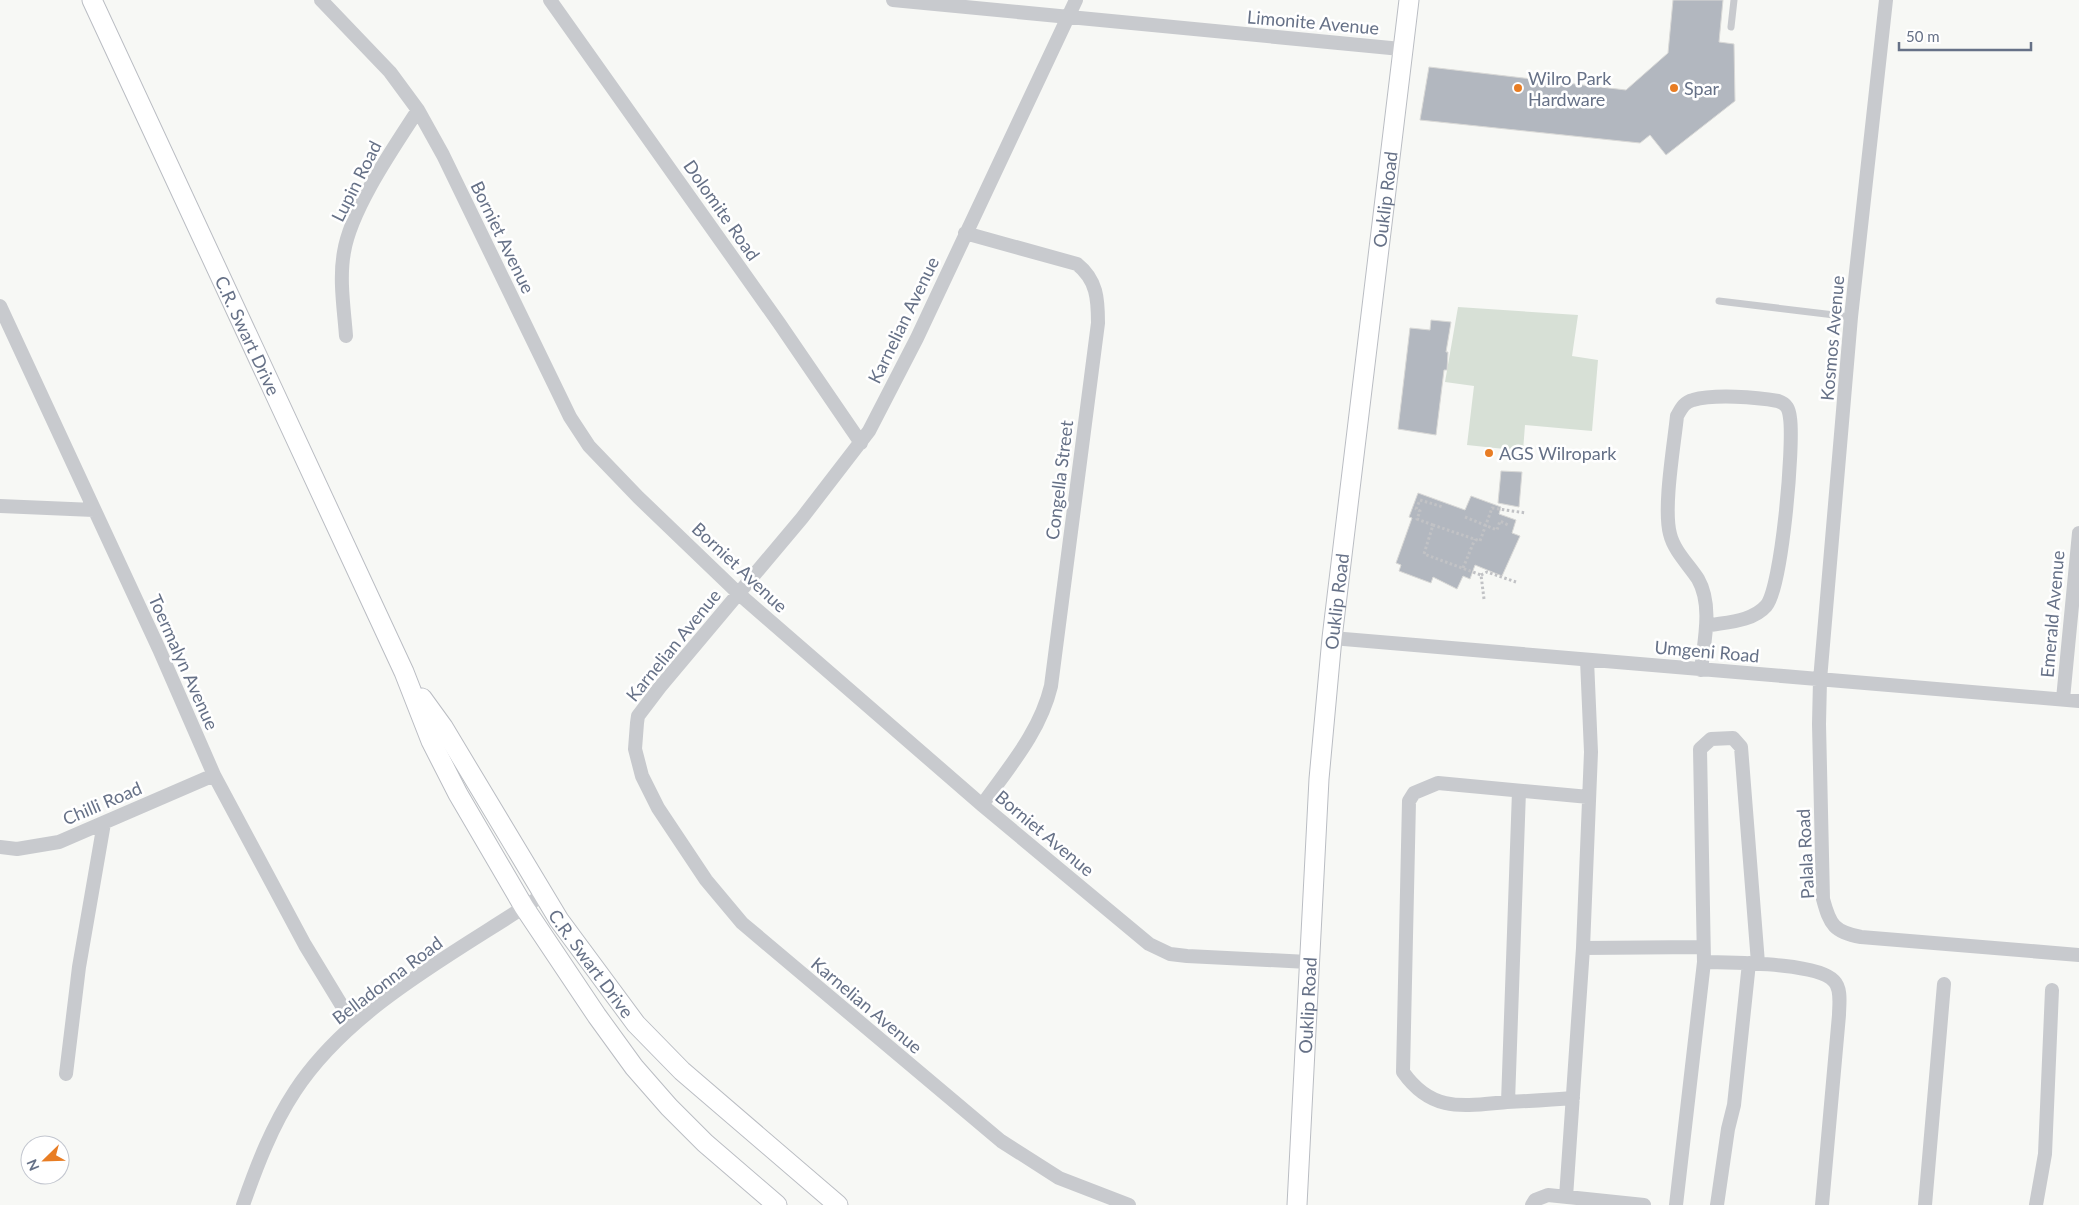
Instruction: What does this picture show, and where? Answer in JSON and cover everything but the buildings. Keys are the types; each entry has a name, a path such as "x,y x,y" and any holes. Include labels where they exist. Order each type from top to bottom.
{"main road":[{"name":"C.R. Swart Drive","path":"92,0 404,672 441,761 524,907 634,1067 705,1143 777,1205"},
{"name":"Ouklip Road","path":"1297,1205 1308,962 1319,779 1332,638 1401,49 1409,0"},
{"name":"C.R. Swart Drive","path":"404,672 443,727 559,920 636,1024 682,1071 838,1205"}],"street":[{"name":"Borniet Avenue","path":"321,0 390,72 418,110 443,155 548,374 580,433 589,446 638,497 740,594 982,805 1149,944 1160,950 1187,956 1308,962"},
{"name":"Dolomite Road","path":"550,0 779,323 861,443"},
{"name":"Limonite Avenue","path":"893,0 1401,49"},
{"name":"Karnelian Avenue","path":"1076,0 917,338 875,421 861,443 740,594 660,687 638,716 635,735 638,760 647,788 658,808 710,885 752,934 1001,1141 1058,1178 1128,1205"},
{"name":"Kosmos Avenue","path":"1820,680 1851,318 1886,0"},
{"name":"Lupin Road","path":"346,336 342,287 346,242 364,199 418,110"},
{"name":"Congella Street","path":"965,233 1077,264 1087,272 1098,296 1098,323 1051,686 1041,719 1033,734 982,805"},
{"name":"Toermalyn Avenue","path":"0,306 214,775 305,945 353,1024"},
{"path":"1701,670 1706,626 1704,592 1699,580 1673,544 1669,533 1668,516 1677,416 1684,405 1692,400 1716,398 1785,403 1789,412 1792,440 1778,566 1771,599 1766,607 1743,619 1706,626"},
{"path":"0,506 94,510"},
{"name":"Emerald Avenue","path":"2063,699 2079,533"},
{"name":"Umgeni Road","path":"1332,638 2079,700"},
{"path":"1566,1197 1583,948 1591,752 1587,660"},
{"name":"Palala Road","path":"1820,680 1819,724 1823,899 1833,926 1844,934 1861,937 2079,955"},
{"path":"1676,1205 1704,962 1702,947 1700,750 1711,739 1733,738 1742,752 1754,963 1734,1105 1728,1129 1717,1205"},
{"name":"Chilli Road","path":"0,851 59,842 214,775"},
{"path":"1573,1098 1458,1106 1431,1099 1413,1087 1403,1072 1409,801 1414,793 1438,783 1589,797"},
{"path":"1508,1102 1519,791"},
{"path":"66,1074 79,967 104,823"},
{"name":"Belladonna Road","path":"244,1205 272,1132 296,1090 353,1024 406,984 544,894"},
{"path":"1583,948 1702,947"},
{"path":"1704,962 1754,963 1813,970 1834,981 1838,988 1838,1015 1822,1205"},
{"path":"1925,1205 1944,984"},
{"path":"2036,1205 2045,1154 2052,990"},
{"path":"1532,1205 1535,1200 1542,1196 1566,1197 1602,1203 1644,1205"}],"lane":[{"path":"1731,28 1734,0"},
{"path":"1719,301 1851,318"}],"path":[{"path":"1443,507 1420,500 1416,509 1420,511 1417,518 1480,541 1492,508 1526,513"},
{"path":"1465,517 1498,530 1500,521 1508,525"},
{"path":"1433,525 1424,554 1481,576"},
{"path":"1464,568 1475,539"},
{"path":"1481,576 1487,572 1516,582"},
{"path":"1481,576 1484,599"}],"shaded area":[{"path":"1458,307 1578,315 1572,356 1598,360 1592,431 1525,425 1523,451 1467,445 1474,386 1445,382"}],"place":[{"name":"Wilro Park Hardware","path":"1518,88"},
{"name":"Spar","path":"1674,88"},
{"name":"AGS Wilropark","path":"1489,453"}]}
